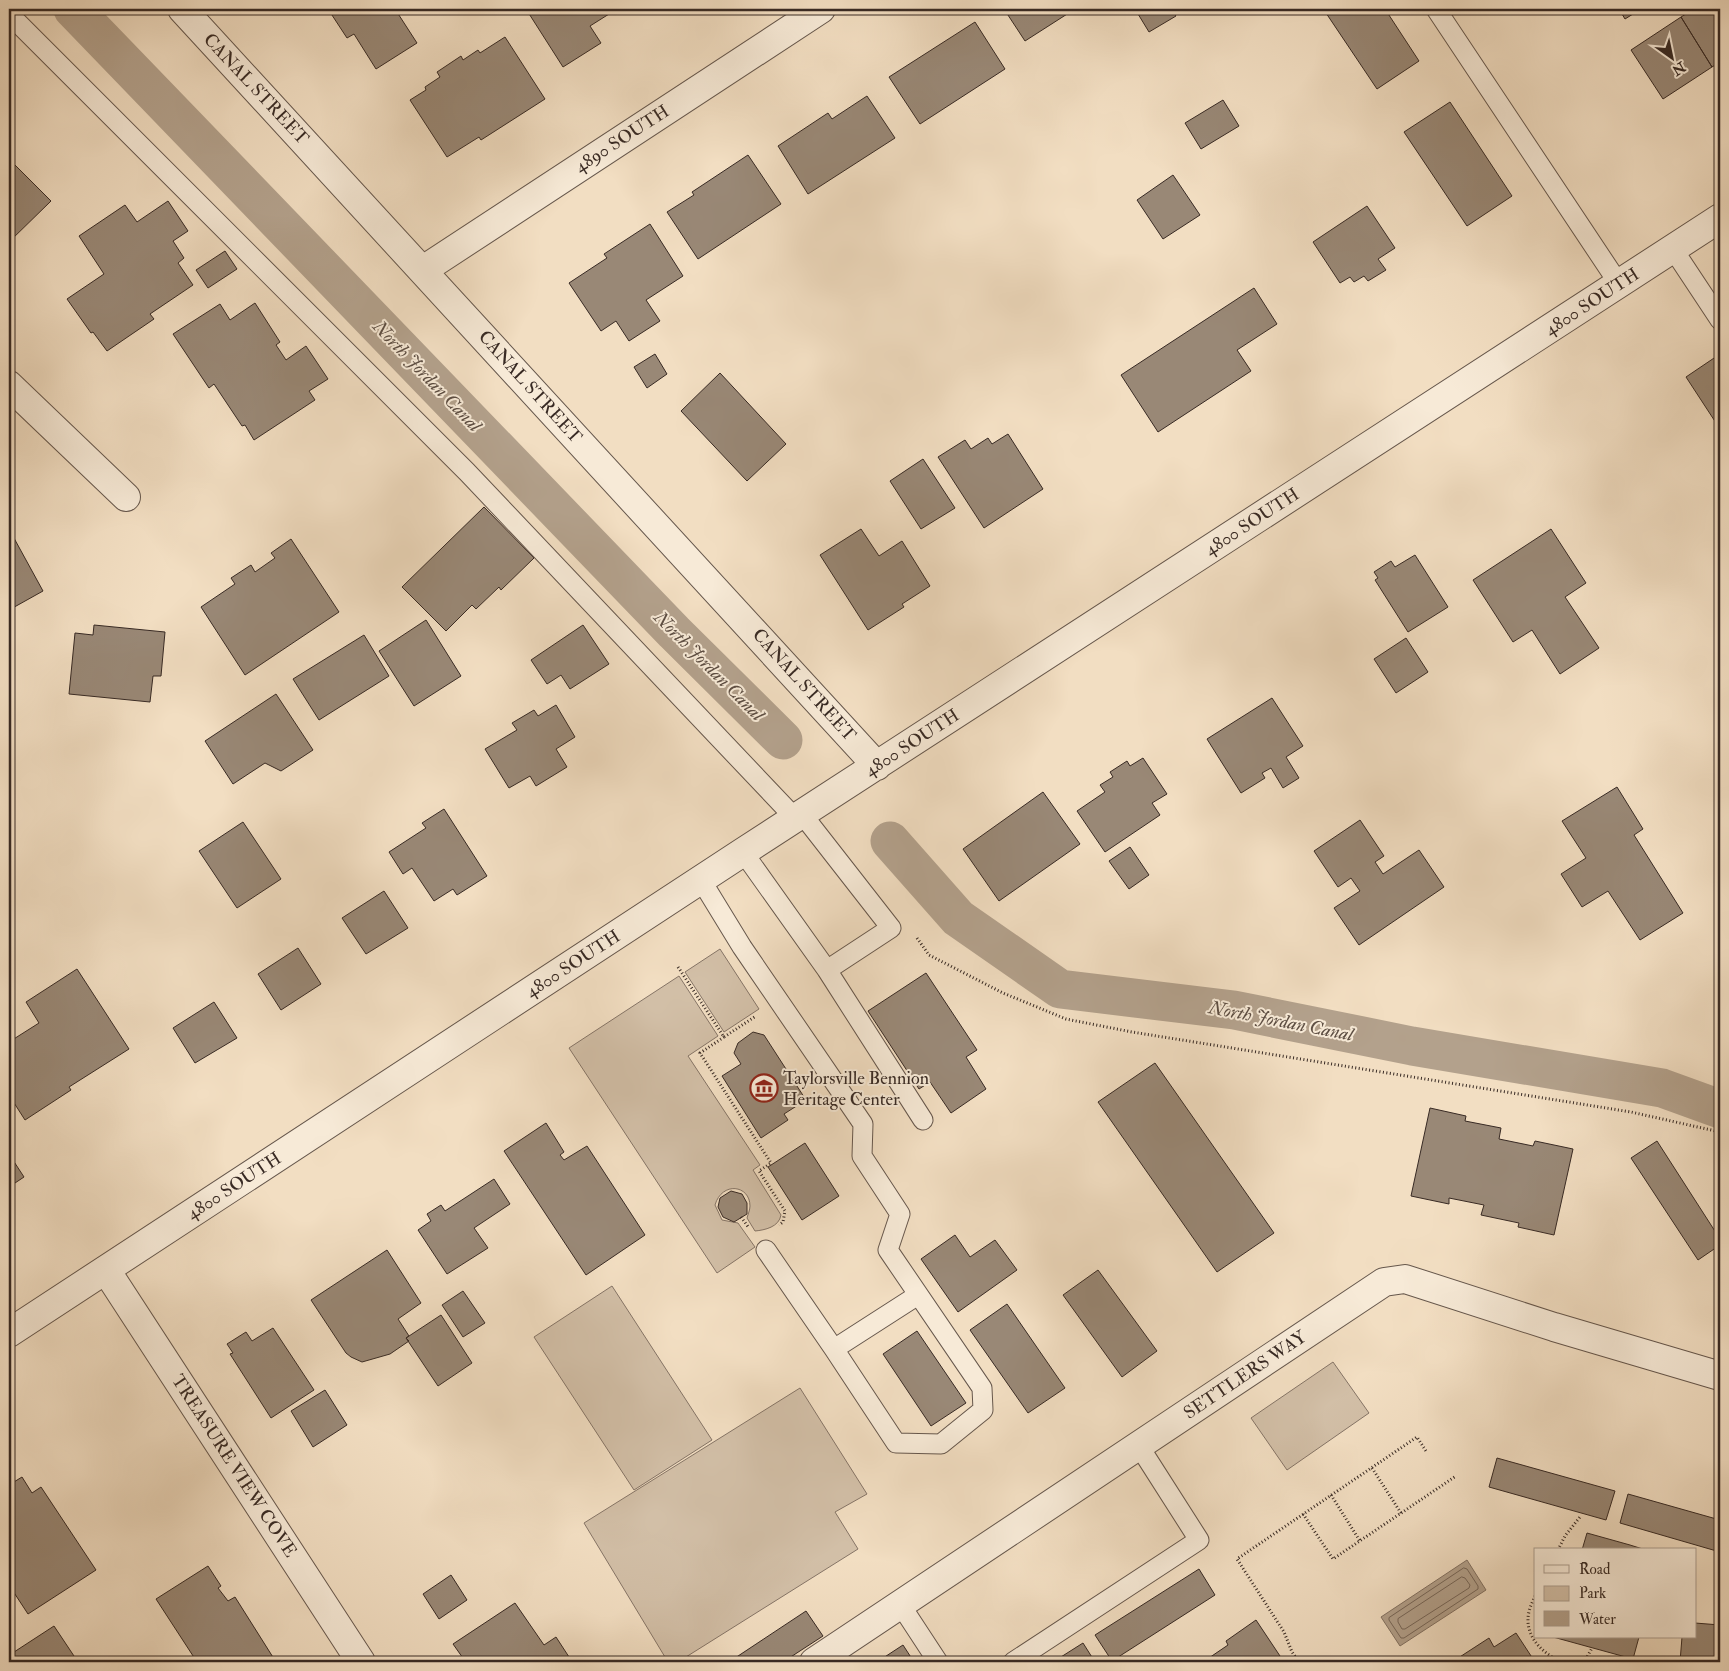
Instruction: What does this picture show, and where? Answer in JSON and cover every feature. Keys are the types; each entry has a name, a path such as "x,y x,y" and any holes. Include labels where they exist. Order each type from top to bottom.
{"street":[{"name":"CANAL STREET","path":"182,9 878,766"},
{"name":"4890 SOUTH","path":"423,270 821,9"},
{"name":"4800 SOUTH","path":"9,1333 743,852 1720,218"},
{"path":"9,385 126,497"},
{"name":"TREASURE VIEW COVE","path":"106,1270 360,1662"},
{"name":"SETTLERS WAY","path":"814,1662 1384,1282 1405,1279 1554,1327 1720,1376"}],"lane":[{"path":"1436,9 1619,284"},
{"path":"9,14 466,472 799,816 891,928 827,970"},
{"path":"1673,249 1720,320"},
{"path":"743,852 827,970 923,1120"},
{"path":"701,880 732,932 863,1124 862,1156 900,1214 888,1250 982,1388 983,1410 941,1444 896,1443 766,1250"},
{"path":"834,1349 918,1295"},
{"path":"1013,1662 1199,1540 1139,1446"},
{"path":"900,1604 938,1662"}],"path":[{"path":"912,932 930,955 1003,993 1066,1019 1132,1032 1631,1112 1720,1132"},
{"path":"678,968 724,1037"},
{"path":"776,1227 783,1222 785,1210 759,1170 771,1163 700,1052 779,1000"},
{"path":"741,1217 751,1230"},
{"path":"1299,1662 1292,1652 1284,1632 1237,1559 1417,1437 1426,1451"},
{"path":"1372,1468 1401,1513"},
{"path":"1303,1514 1333,1559 1456,1476"},
{"path":"1331,1496 1360,1541"},
{"path":"1559,1548 1565,1536 1580,1517"},
{"path":"1534,1598 1528,1619 1533,1637 1538,1646 1555,1660 1564,1662"},
{"path":"1579,1662 1586,1659 1592,1648"}],"green space":[{"path":"720,949 759,1009 724,1032 685,972"},
{"path":"679,976 718,1036 688,1056 760,1165 753,1170 781,1215 775,1225 767,1229 755,1231 747,1218 750,1206 746,1194 741,1190 735,1189 723,1192 715,1205 722,1220 738,1223 755,1247 717,1273 569,1048"},
{"path":"612,1286 712,1440 634,1490 534,1337"},
{"path":"1333,1362 1369,1413 1287,1470 1251,1418"},
{"path":"800,1388 867,1494 835,1512 858,1549 678,1662 668,1662 584,1523"}],"water":[{"path":"1467,1560 1486,1590 1400,1646 1381,1617"}],"building":[{"path":"328,9 395,9 417,43 376,69 354,34 347,38"},
{"path":"526,9 617,9 590,26 601,43 563,67"},
{"path":"1004,9 1075,9 1025,41"},
{"path":"1135,9 1171,9 1176,16 1149,32"},
{"path":"1385,9 1419,61 1377,89 1324,10"},
{"path":"1619,9 1641,9 1625,19"},
{"path":"1694,9 1720,9 1720,62 1712,67 1681,17"},
{"path":"1681,17 1712,67 1663,99 1631,50"},
{"path":"975,22 1005,69 920,124 889,77"},
{"path":"505,37 545,99 481,140 479,137 447,157 410,100 426,90 425,87 440,77 437,72 461,56 463,60 478,50 480,53"},
{"path":"867,96 895,138 808,194 778,146 828,113 832,119"},
{"path":"1223,100 1239,126 1201,149 1185,123"},
{"path":"1450,102 1512,196 1467,226 1404,132"},
{"path":"748,155 781,204 698,259 667,212 694,195 692,192"},
{"path":"9,159 51,201 9,242"},
{"path":"1173,175 1200,215 1163,239 1137,200"},
{"path":"168,201 188,231 173,241 184,258 178,263 193,285 150,314 154,319 107,351 93,332 91,333 67,299 104,274 79,236 125,205 137,222"},
{"path":"1367,206 1395,248 1378,259 1386,270 1368,281 1364,276 1354,282 1350,277 1340,283 1313,242"},
{"path":"650,224 683,276 646,300 660,321 629,341 616,321 601,331 569,283 607,258 604,254"},
{"path":"225,251 237,269 208,288 196,270"},
{"path":"1254,288 1277,324 1237,350 1251,371 1158,432 1121,375"},
{"path":"255,303 280,342 276,345 286,360 306,346 328,379 309,391 315,400 254,440 245,425 242,426 214,384 209,388 173,334 220,304 230,320"},
{"path":"655,354 667,374 647,388 634,367"},
{"path":"1720,354 1720,429 1686,377"},
{"path":"720,373 786,444 747,481 681,411"},
{"path":"1008,434 1043,489 984,528 938,457 965,440 971,449 988,438 992,444"},
{"path":"923,459 955,508 921,529 890,481"},
{"path":"484,507 534,558 501,590 499,587 476,609 472,605 446,631 402,587"},
{"path":"9,529 43,591 9,610"},
{"path":"861,529 879,556 902,541 930,586 902,604 904,607 868,630 820,555"},
{"path":"1551,529 1586,583 1565,597 1599,648 1560,674 1532,630 1513,642 1473,580"},
{"path":"291,539 339,612 245,675 201,607 235,584 231,578 251,565 255,572 275,558 271,553"},
{"path":"1415,555 1448,607 1408,632 1375,580 1378,578 1374,572 1391,561 1395,567"},
{"path":"426,620 461,676 414,706 379,651"},
{"path":"94,625 165,632 161,676 153,676 150,702 69,694 75,633 93,635"},
{"path":"583,625 609,664 570,689 561,675 547,684 531,660"},
{"path":"364,635 389,676 319,720 293,679"},
{"path":"1406,638 1428,672 1396,693 1374,659"},
{"path":"276,694 313,750 281,771 265,763 233,784 205,741"},
{"path":"1272,698 1303,746 1286,757 1299,778 1283,788 1271,768 1262,773 1265,778 1241,793 1207,739"},
{"path":"556,705 575,737 556,749 567,767 536,786 530,776 509,788 485,749 517,730 512,723 534,710 538,716"},
{"path":"1143,758 1167,794 1152,803 1160,815 1105,852 1077,811 1105,792 1100,785 1113,777 1110,772 1127,761 1130,766"},
{"path":"1617,787 1643,829 1634,835 1683,913 1640,940 1608,891 1582,907 1561,874 1586,858 1562,821"},
{"path":"1043,792 1080,844 999,901 963,849"},
{"path":"444,809 487,876 457,895 453,889 434,901 412,868 403,874 389,852 426,828 422,823"},
{"path":"1360,820 1384,856 1375,862 1383,874 1419,850 1444,887 1359,945 1334,908 1360,891 1351,878 1338,887 1314,851"},
{"path":"243,822 281,879 237,908 199,851"},
{"path":"1130,847 1149,875 1129,889 1109,861"},
{"path":"384,891 408,928 366,954 342,918"},
{"path":"298,948 321,984 281,1010 258,974"},
{"path":"77,969 129,1049 69,1087 71,1090 25,1120 9,1095 9,1042 39,1023 26,1002"},
{"name":"Taylorsville Bennion Heritage Center","path":"926,973 977,1050 966,1057 986,1089 951,1113 930,1082 919,1089 868,1011"},
{"path":"214,1002 237,1038 195,1063 173,1028"},
{"name":"Taylorsville Bennion Heritage Center","path":"753,1032 764,1035 806,1100 784,1114 788,1120 761,1138 722,1076 741,1064 734,1053 738,1043"},
{"path":"1155,1063 1274,1233 1217,1272 1098,1102"},
{"path":"1430,1108 1466,1116 1465,1121 1501,1128 1499,1139 1533,1146 1535,1141 1573,1149 1554,1235 1518,1227 1519,1223 1481,1215 1484,1205 1449,1198 1449,1204 1411,1196"},
{"path":"546,1123 564,1152 560,1155 564,1160 587,1146 645,1235 586,1275 504,1151"},
{"path":"1657,1141 1720,1239 1720,1245 1698,1260 1631,1158"},
{"path":"805,1143 839,1196 802,1220 768,1167"},
{"path":"9,1154 24,1177 9,1187"},
{"path":"494,1179 510,1204 474,1228 488,1248 447,1274 418,1230 431,1221 427,1214 441,1205 445,1211"},
{"path":"731,1191 742,1194 747,1203 747,1214 734,1222 723,1217 718,1207 720,1198"},
{"path":"955,1235 970,1257 995,1240 1017,1270 958,1312 921,1259"},
{"path":"387,1250 421,1303 398,1319 409,1336 406,1338 409,1341 390,1354 362,1362 346,1353 311,1300"},
{"path":"1098,1270 1157,1351 1122,1377 1063,1295"},
{"path":"463,1291 485,1323 463,1337 442,1305"},
{"path":"1007,1304 1065,1388 1028,1413 970,1330"},
{"path":"441,1315 472,1363 438,1386 406,1338"},
{"path":"273,1328 314,1390 271,1418 230,1354 233,1353 227,1344 246,1332 252,1341"},
{"path":"917,1331 966,1403 931,1426 883,1354"},
{"path":"325,1390 347,1425 313,1447 291,1411"},
{"path":"1497,1458 1615,1491 1606,1520 1489,1487"},
{"path":"22,1477 32,1493 41,1487 96,1570 28,1614 9,1585 9,1485"},
{"path":"1628,1494 1720,1520 1720,1552 1620,1523"},
{"path":"1587,1533 1640,1548 1583,1548"},
{"path":"208,1566 221,1586 218,1588 228,1601 235,1597 276,1662 197,1662 156,1599"},
{"path":"1199,1569 1215,1595 1112,1661 1095,1635"},
{"path":"451,1575 467,1600 439,1619 423,1594"},
{"path":"515,1603 544,1645 556,1637 571,1660 568,1662 463,1662 465,1661 453,1644"},
{"path":"806,1611 823,1636 783,1662 729,1662"},
{"path":"1256,1620 1284,1662 1203,1662 1228,1645 1226,1641"},
{"path":"1696,1623 1720,1625 1720,1662 1680,1662 1682,1638 1696,1638"},
{"path":"54,1626 78,1662 16,1662 11,1654"},
{"path":"1516,1633 1535,1662 1452,1662 1489,1638 1494,1647"},
{"path":"1557,1638 1639,1638 1633,1659"},
{"path":"1083,1643 1095,1662 1053,1662"},
{"path":"903,1645 914,1662 877,1662"}],"waterway":[{"name":"North Jordan Canal","path":"73,9 674,632 783,740"},
{"name":"North Jordan Canal","path":"890,841 958,918 1060,989 1234,1010 1412,1046 1662,1088 1720,1109"}],"place":[{"name":"Taylorsville Bennion Heritage Center","path":"764,1088"}]}
